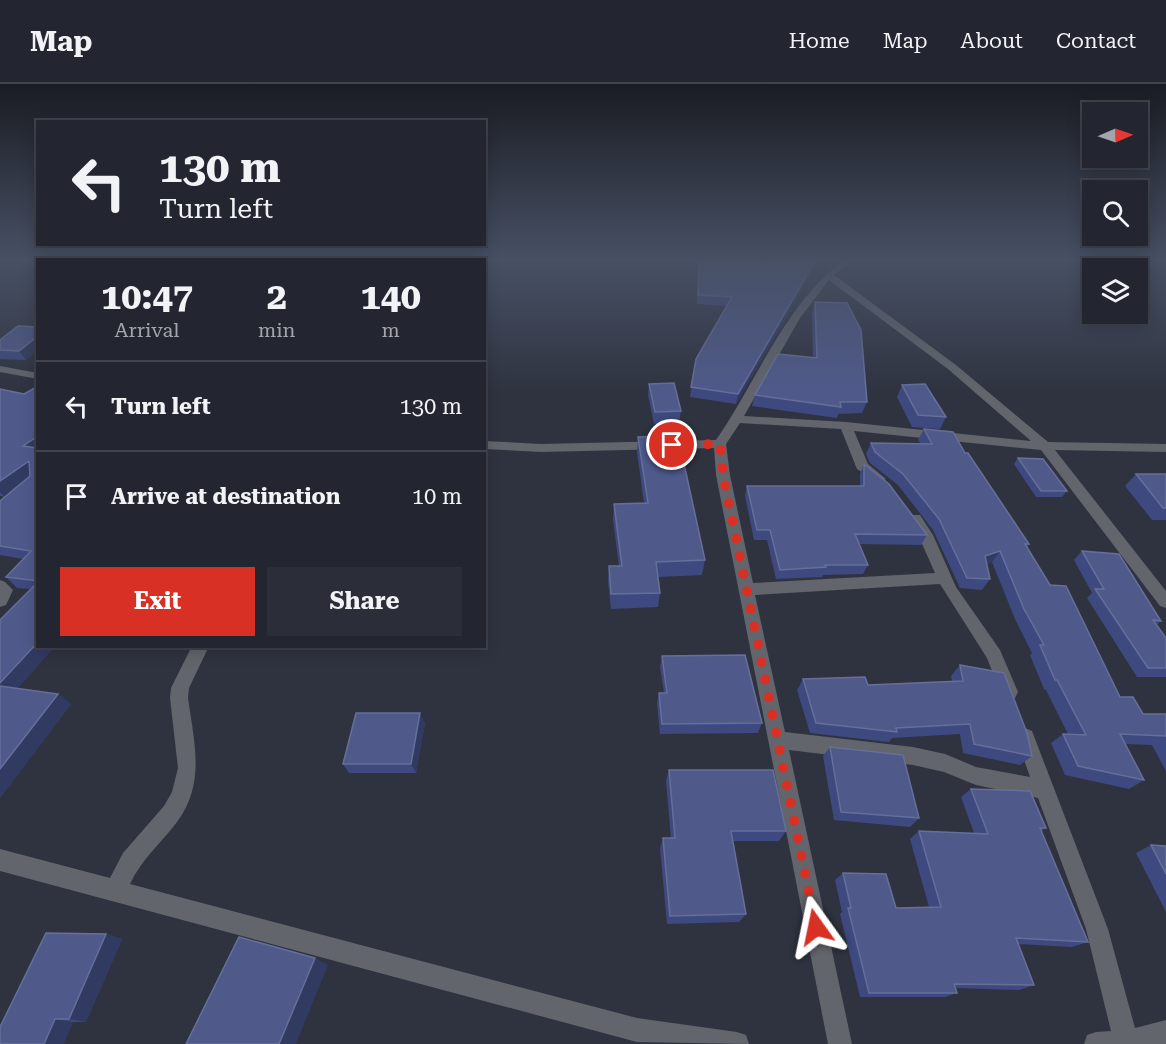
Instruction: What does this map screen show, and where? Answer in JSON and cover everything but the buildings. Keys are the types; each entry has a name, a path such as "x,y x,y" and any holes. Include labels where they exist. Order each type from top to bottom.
{"street":[{"path":"806,304 789,326 738,419 720,444 723,475 840,1044"},
{"path":"867,304 952,367 1046,446 1166,602"},
{"path":"0,369 36,376"},
{"path":"738,419 846,426 1046,446 1166,448"},
{"path":"846,426 862,466 891,489"},
{"path":"486,445 541,448 720,444"},
{"path":"905,507 926,535 950,590 994,655 1097,929 1127,1043"},
{"path":"746,589 945,578"},
{"path":"0,586 5,590 0,601"},
{"path":"115,891 130,860 171,813 181,796 188,768 179,698 180,688 200,648"},
{"path":"778,740 913,756 945,763 976,776 1045,790"},
{"path":"0,860 637,1037 737,1044"},
{"path":"1096,1044 1127,1043 1166,1032"}],"route":[{"path":"672,445 720,444 723,475 816,927"}]}
